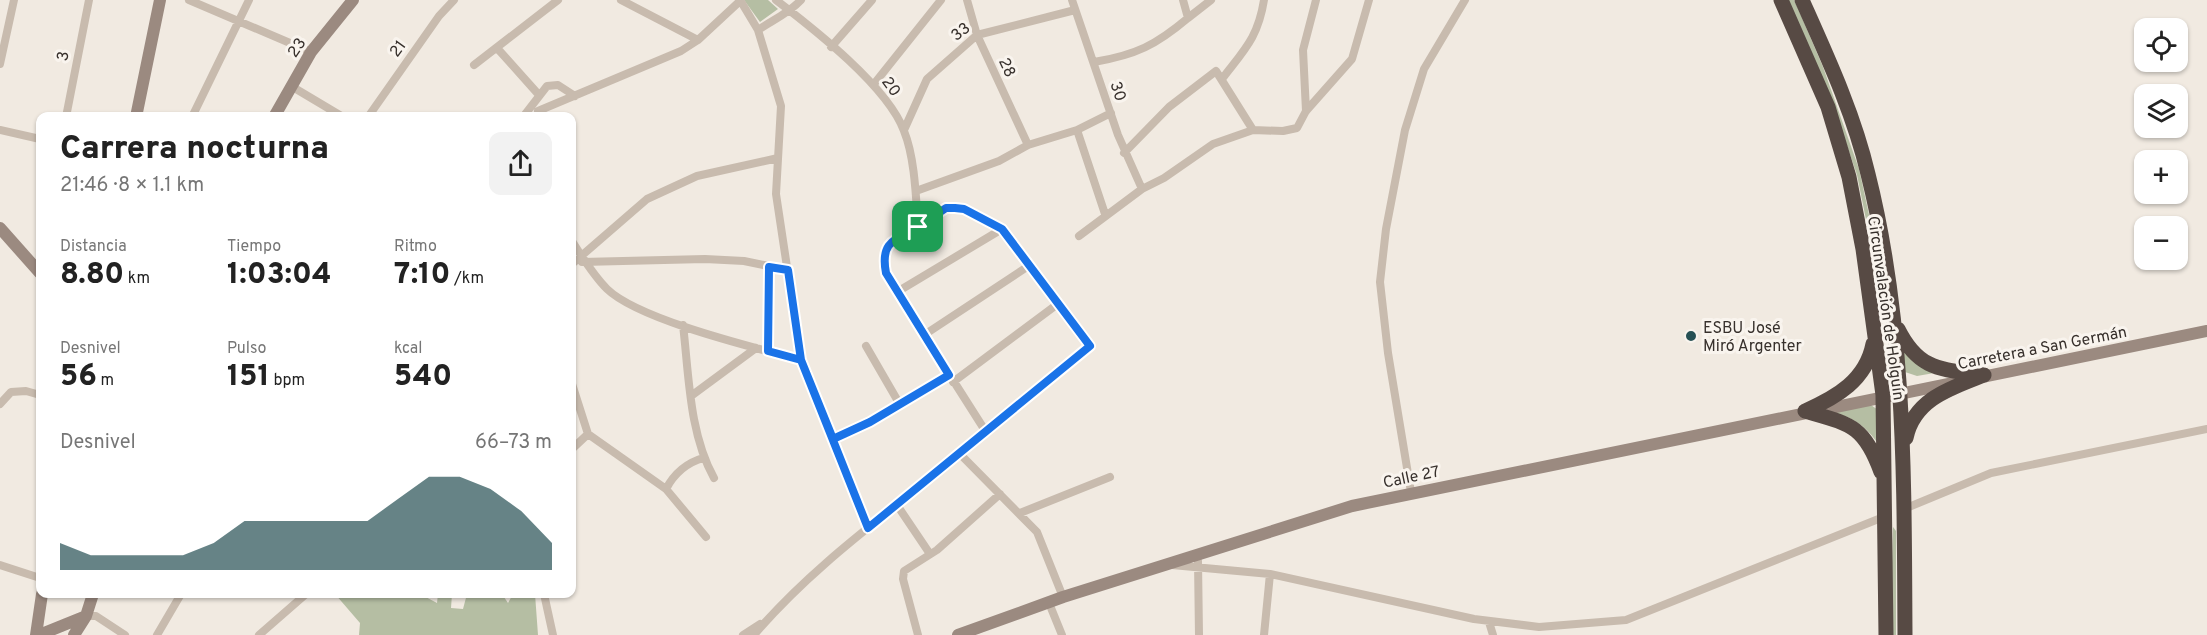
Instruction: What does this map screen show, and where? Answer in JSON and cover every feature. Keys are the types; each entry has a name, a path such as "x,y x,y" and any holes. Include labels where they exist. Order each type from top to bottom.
{"highway":[{"name":"Circunvalación de Holguín","path":"1781,0 1828,107 1849,177 1876,332 1883,395 1886,635"},
{"name":"Circunvalación de Holguín","path":"1802,0 1844,99 1868,172 1884,247 1894,321 1900,392 1905,635"},
{"path":"1894,321 1905,344 1918,359 1936,368 1984,375"},
{"path":"1805,411 1831,400 1860,376 1870,360 1876,332"},
{"path":"1902,455 1912,418 1921,407 1944,391 1984,375"},
{"path":"1805,411 1851,425 1874,453 1885,484"}],"main road":[{"path":"137,112 160,0"},
{"name":"23","path":"277,112 311,52 353,0"},
{"path":"2,235 36,269"},
{"name":"Carretera a San Germán","path":"1883,395 2207,331"},
{"name":"Calle 27","path":"958,635 1063,597 1163,565 1198,560 1352,506 1883,395"},
{"path":"42,598 38,635 86,616"},
{"path":"74,635 86,616 92,598"},
{"path":"59,635 86,616"}],"street":[{"path":"0,64 14,0"},
{"name":"3","path":"67,112 89,0"},
{"path":"189,0 208,3 311,52"},
{"path":"194,112 249,0"},
{"name":"21","path":"372,112 439,16 454,0"},
{"path":"474,65 497,48 545,3 558,0"},
{"path":"621,0 698,40"},
{"path":"536,111 681,51 698,40 740,0 758,30 781,106 776,194 801,360 868,528"},
{"name":"20","path":"776,0 874,84 904,130 916,191 918,227"},
{"path":"758,30 782,13 790,11 801,0"},
{"path":"831,47 872,0"},
{"path":"874,84 941,0"},
{"name":"28","path":"967,0 977,35 1028,145"},
{"name":"30","path":"1072,0 1125,153 1142,189"},
{"path":"1182,0 1188,18"},
{"path":"1094,62 1141,51 1164,38 1211,0"},
{"path":"1222,79 1255,37 1261,20 1264,0"},
{"path":"1306,111 1303,50 1316,0"},
{"path":"1079,236 1105,214 1142,189 1164,178 1213,144 1253,130 1283,131 1297,128 1306,111 1352,59 1369,0"},
{"path":"1411,492 1388,353 1380,282 1386,229 1405,130 1424,69 1465,0"},
{"name":"33","path":"904,130 927,79 977,35 1075,10"},
{"path":"497,48 539,95"},
{"path":"1125,153 1169,107 1216,71 1253,130"},
{"path":"536,111 543,88 552,84 575,96"},
{"path":"291,86 335,112"},
{"path":"916,191 999,161 1028,145 1077,130 1111,113"},
{"path":"0,130 36,138"},
{"path":"1077,130 1105,214"},
{"path":"578,261 613,231 632,210 654,195 697,176 778,158"},
{"path":"754,635 768,619 868,528 960,454 1090,346 1002,229 964,209 946,208 918,227 892,240 883,258 886,273 897,292 986,432"},
{"path":"897,292 1002,229"},
{"path":"578,261 705,259 744,261 788,270"},
{"path":"578,261 607,289 638,308 683,325 801,360"},
{"path":"924,335 1030,265"},
{"path":"768,351 769,267"},
{"path":"833,439 870,422 899,403 951,378 1059,303"},
{"path":"683,325 691,396 703,458 714,478"},
{"path":"866,346 899,403"},
{"path":"691,396 756,348"},
{"path":"0,404 12,392 36,395"},
{"path":"576,396 588,434 666,489 706,537"},
{"path":"1904,509 1991,473 2207,429"},
{"path":"576,445 588,434"},
{"path":"960,454 1037,532 1063,597"},
{"path":"666,489 672,477 684,467 703,458"},
{"path":"1020,513 1110,477"},
{"path":"918,635 903,579 904,571 930,554 1000,494"},
{"path":"897,505 930,554"},
{"path":"1199,635 1198,560 1489,622 1539,627 1626,620 1886,516"},
{"path":"0,565 36,577"},
{"path":"1264,635 1270,574"},
{"path":"157,635 179,598"},
{"path":"259,635 301,598"},
{"path":"545,598 553,635"},
{"path":"1048,603 1062,635"},
{"path":"86,616 96,616 125,635"},
{"path":"743,635 768,619"},
{"path":"1489,622 1493,635"},
{"path":"1555,625 1558,635"}],"green space":[{"path":"744,0 768,0 778,9 760,22"},
{"path":"1788,0 1794,0 1823,67 1859,169 1882,274 1877,274 1857,175 1831,99"},
{"path":"1900,336 1940,372 1917,376 1902,371"},
{"path":"1868,403 1881,412 1880,446 1857,422 1835,413 1826,412"},
{"path":"1893,527 1896,531 1896,635 1890,635"},
{"path":"338,598 428,598 437,603 438,598 452,598 451,608 463,609 466,598 505,598 508,603 511,598 535,598 538,635 359,635 360,623"}],"place":[{"name":"ESBU José Miró Argenter","path":"1691,336"}],"route":[{"path":"918,227 892,240 886,248 883,258 886,273 949,375 870,422 833,439 801,360 788,270 769,267 768,351 801,360 868,528 1090,346 1002,229 964,209 955,208 946,208 918,227"}]}
